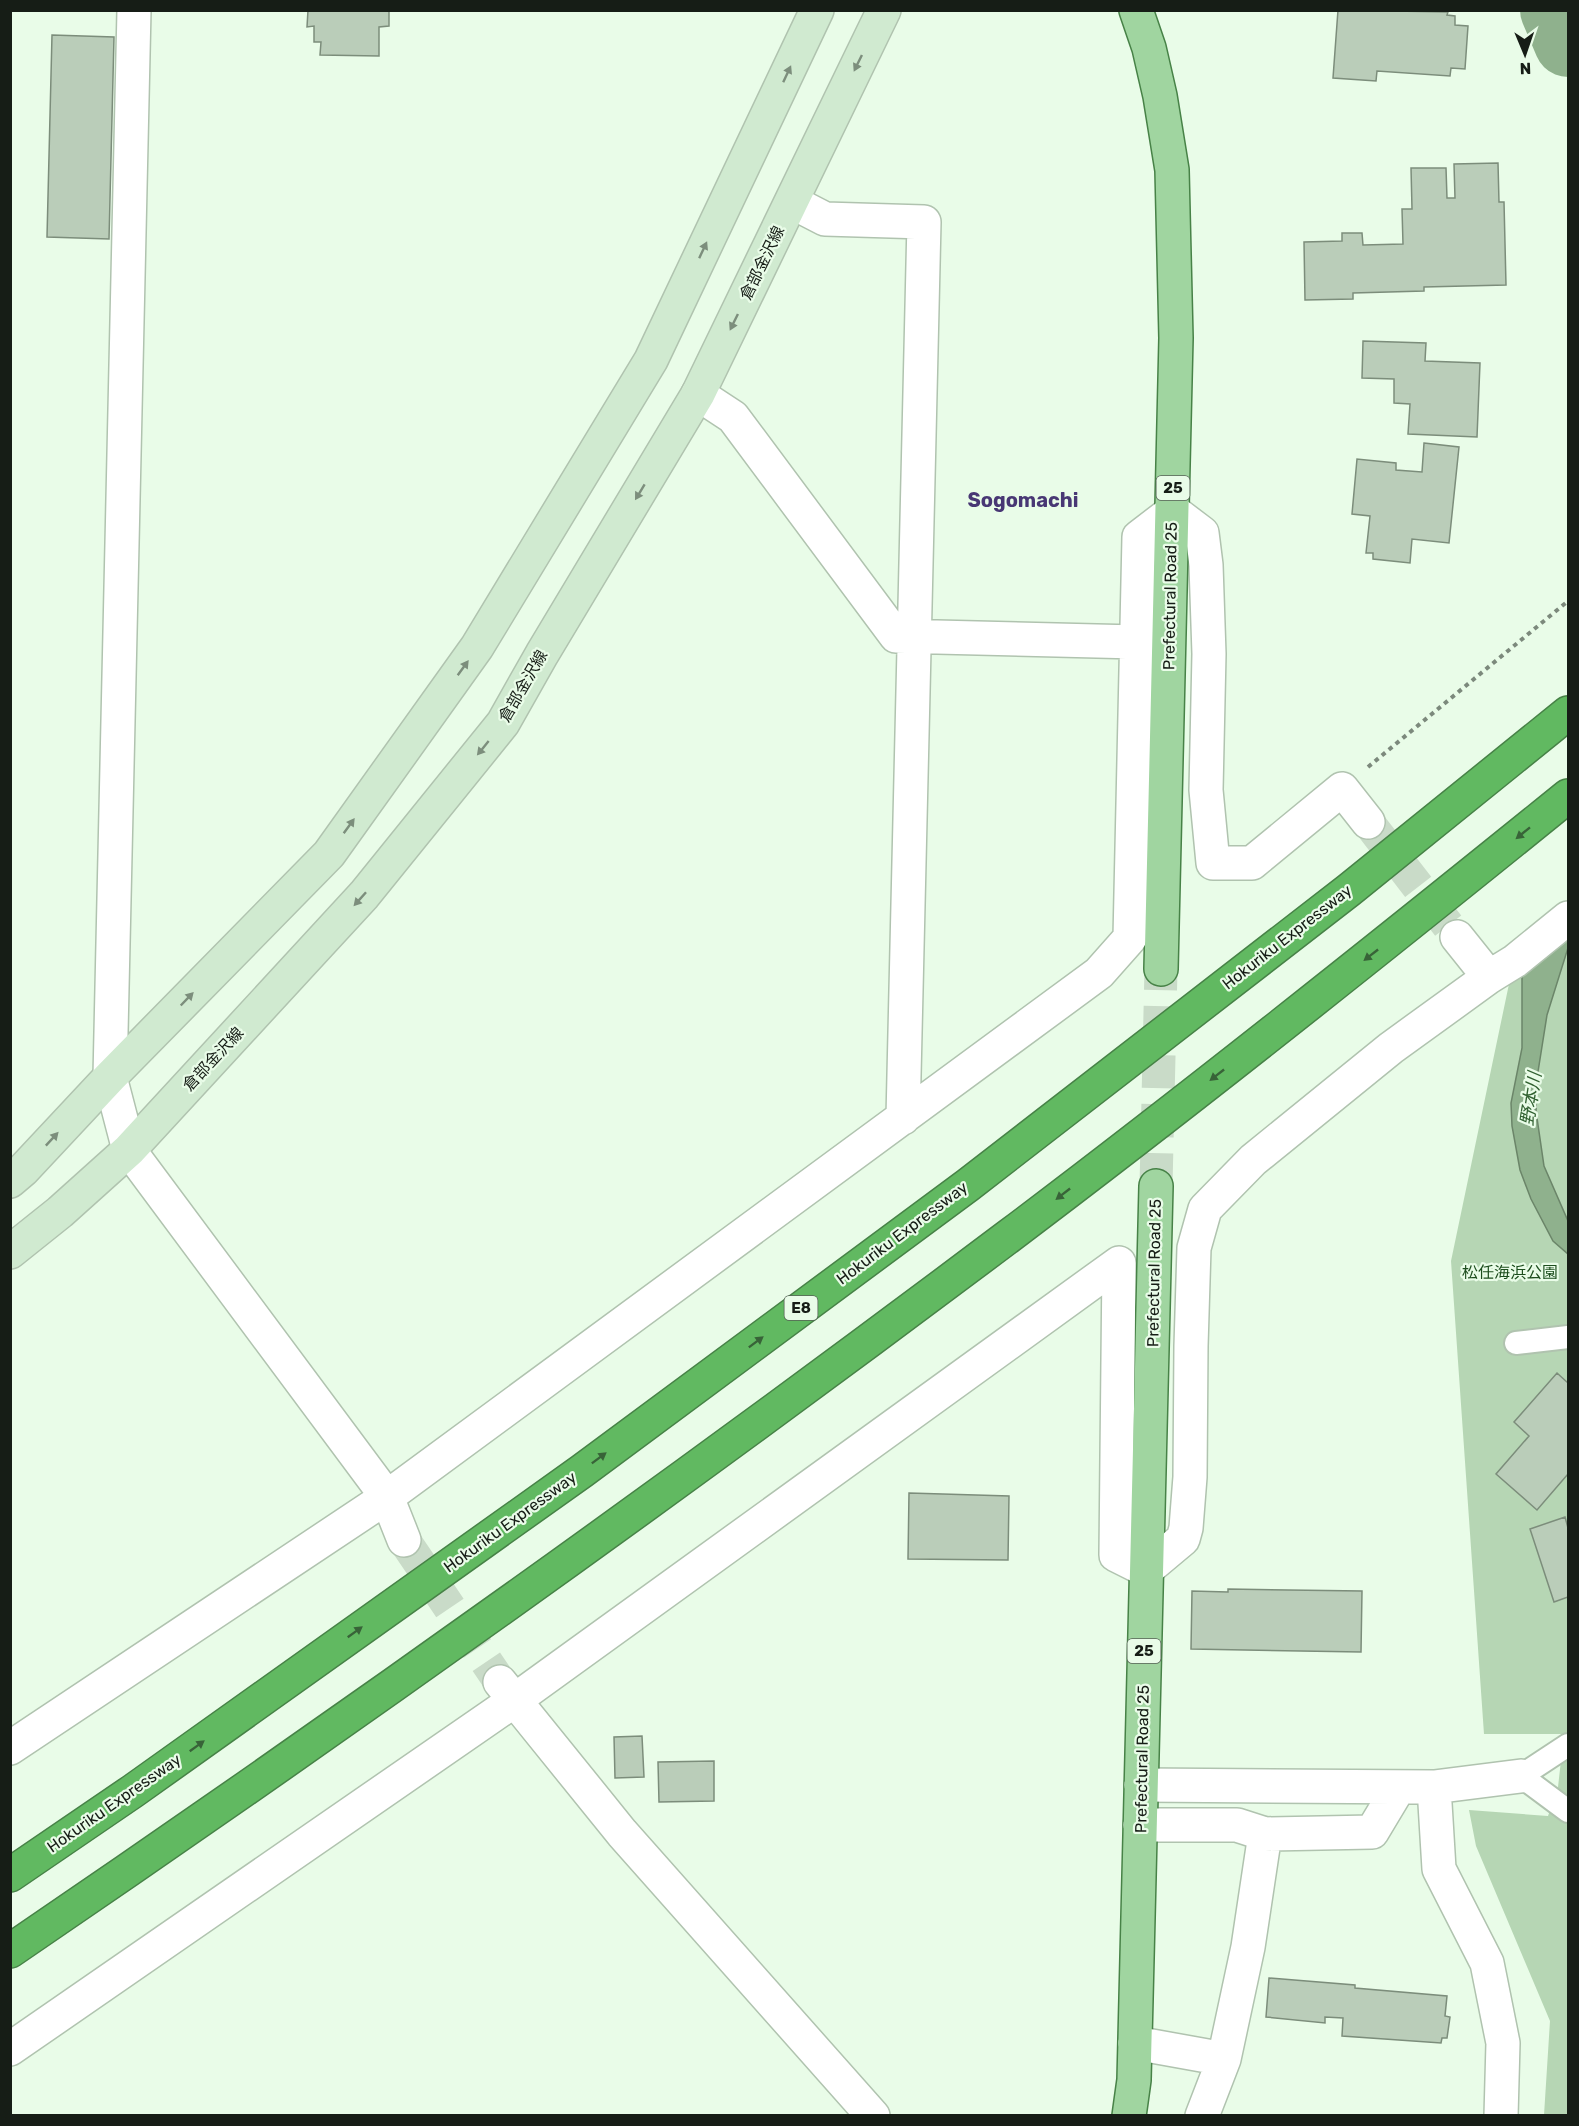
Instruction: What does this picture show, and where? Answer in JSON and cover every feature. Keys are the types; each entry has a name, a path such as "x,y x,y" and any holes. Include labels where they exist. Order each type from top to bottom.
{"highway":[{"name":"Hokuriku Expressway","path":"10,1875 133,1791 582,1471 968,1185 1349,890 1569,713"},
{"path":"10,1951 182,1834 597,1539 1001,1242 1383,946 1569,796"}],"main road":[{"path":"10,1181 329,854 477,647 651,360 818,10"},
{"name":"倉部金沢線","path":"10,1252 60,1212 129,1150 364,895 503,723 698,394 884,10"},
{"name":"Prefectural Road 25","path":"1137,10 1160,96 1172,170 1176,338 1161,969"},
{"name":"Prefectural Road 25","path":"1129,2115 1134,2080 1156,1186"}],"street":[{"path":"134,10 110,1077 129,1150 387,1497 404,1540"},
{"path":"792,202 825,219 924,222 903,1118"},
{"path":"698,394 733,417 896,636 1137,642"},
{"path":"10,1748 387,1497 1099,973 1130,938 1139,537 1173,511 1202,532 1206,565 1209,654 1206,790 1213,863 1252,863 1342,789 1368,822"},
{"path":"10,2049 508,1691 1119,1263 1116,1555 1146,1570 1183,1539 1186,1528 1190,1477 1194,1248 1205,1209 1262,1152 1391,1048 1489,977 1515,961 1569,918"},
{"path":"1457,937 1489,977"},
{"path":"508,1691 622,1833 873,2115"},
{"path":"1141,1785 1434,1787 1521,1776"},
{"path":"1140,1825 1237,1825 1265,1834 1372,1832 1399,1787"},
{"path":"1434,1787 1439,1869 1487,1963 1503,2043 1501,2115"},
{"path":"1202,2115 1224,2059 1248,1947 1265,1834"},
{"path":"1135,2043 1224,2059"}],"lane":[{"path":"1516,1343 1569,1337"},
{"path":"1569,1745 1521,1776 1569,1811"}],"path":[{"path":"1342,789 1569,601"}],"green space":[{"name":"松任海浜公園","path":"1568,934 1568,2115 1544,2115 1550,2021 1476,1846 1469,1810 1548,1816 1558,1787 1564,1734 1484,1734 1451,1261 1509,984"}],"water":[{"name":"野本川","path":"1568,934 1568,948 1547,1015 1537,1078 1536,1111 1544,1166 1568,1221 1568,1254 1553,1241 1531,1199 1520,1170 1512,1126 1511,1103 1522,1048 1522,972"}],"building":[{"path":"308,10 389,10 389,26 379,27 379,56 320,55 321,42 314,42 314,26 307,27"},
{"path":"308,10 389,10 389,26 379,27 379,56 320,55 321,42 314,42 314,26 307,27"},
{"path":"1338,10 1448,12 1447,15 1455,16 1455,25 1468,26 1465,69 1451,68 1450,76 1377,71 1376,81 1333,78"},
{"path":"52,35 114,37 109,239 47,237"},
{"path":"1498,163 1499,202 1504,202 1506,285 1424,287 1424,291 1353,293 1353,299 1305,300 1304,242 1342,241 1342,233 1362,233 1363,245 1403,244 1402,209 1412,209 1411,168 1446,168 1447,198 1455,198 1454,164"},
{"path":"1363,341 1426,343 1425,361 1480,363 1477,437 1408,434 1410,404 1394,403 1394,379 1362,378"},
{"path":"1424,443 1459,447 1449,543 1412,539 1410,563 1373,559 1373,553 1366,553 1370,516 1352,514 1357,459 1396,463 1396,470 1422,472"},
{"path":"1557,1373 1568,1383 1568,1474 1537,1510 1496,1474 1529,1436 1514,1422"},
{"path":"909,1493 1009,1496 1008,1560 908,1559"},
{"path":"1565,1517 1568,1528 1568,1597 1554,1602 1530,1529"},
{"path":"1228,1589 1362,1591 1361,1652 1191,1649 1192,1591 1228,1592"},
{"path":"642,1736 644,1777 615,1778 614,1737"},
{"path":"714,1761 714,1801 659,1802 658,1762"},
{"path":"1269,1978 1447,1996 1445,2016 1450,2017 1447,2038 1442,2038 1441,2043 1342,2036 1343,2018 1325,2017 1325,2023 1266,2017"}],"waterway":[{"name":"野本川","path":"1554,10 1568,43"}],"tunnel":[{"path":"1368,822 1457,937"},
{"path":"1156,1186 1161,969"},
{"path":"404,1540 500,1682"}],"district":[{"name":"Sogomachi","path":"1023,500"}]}
